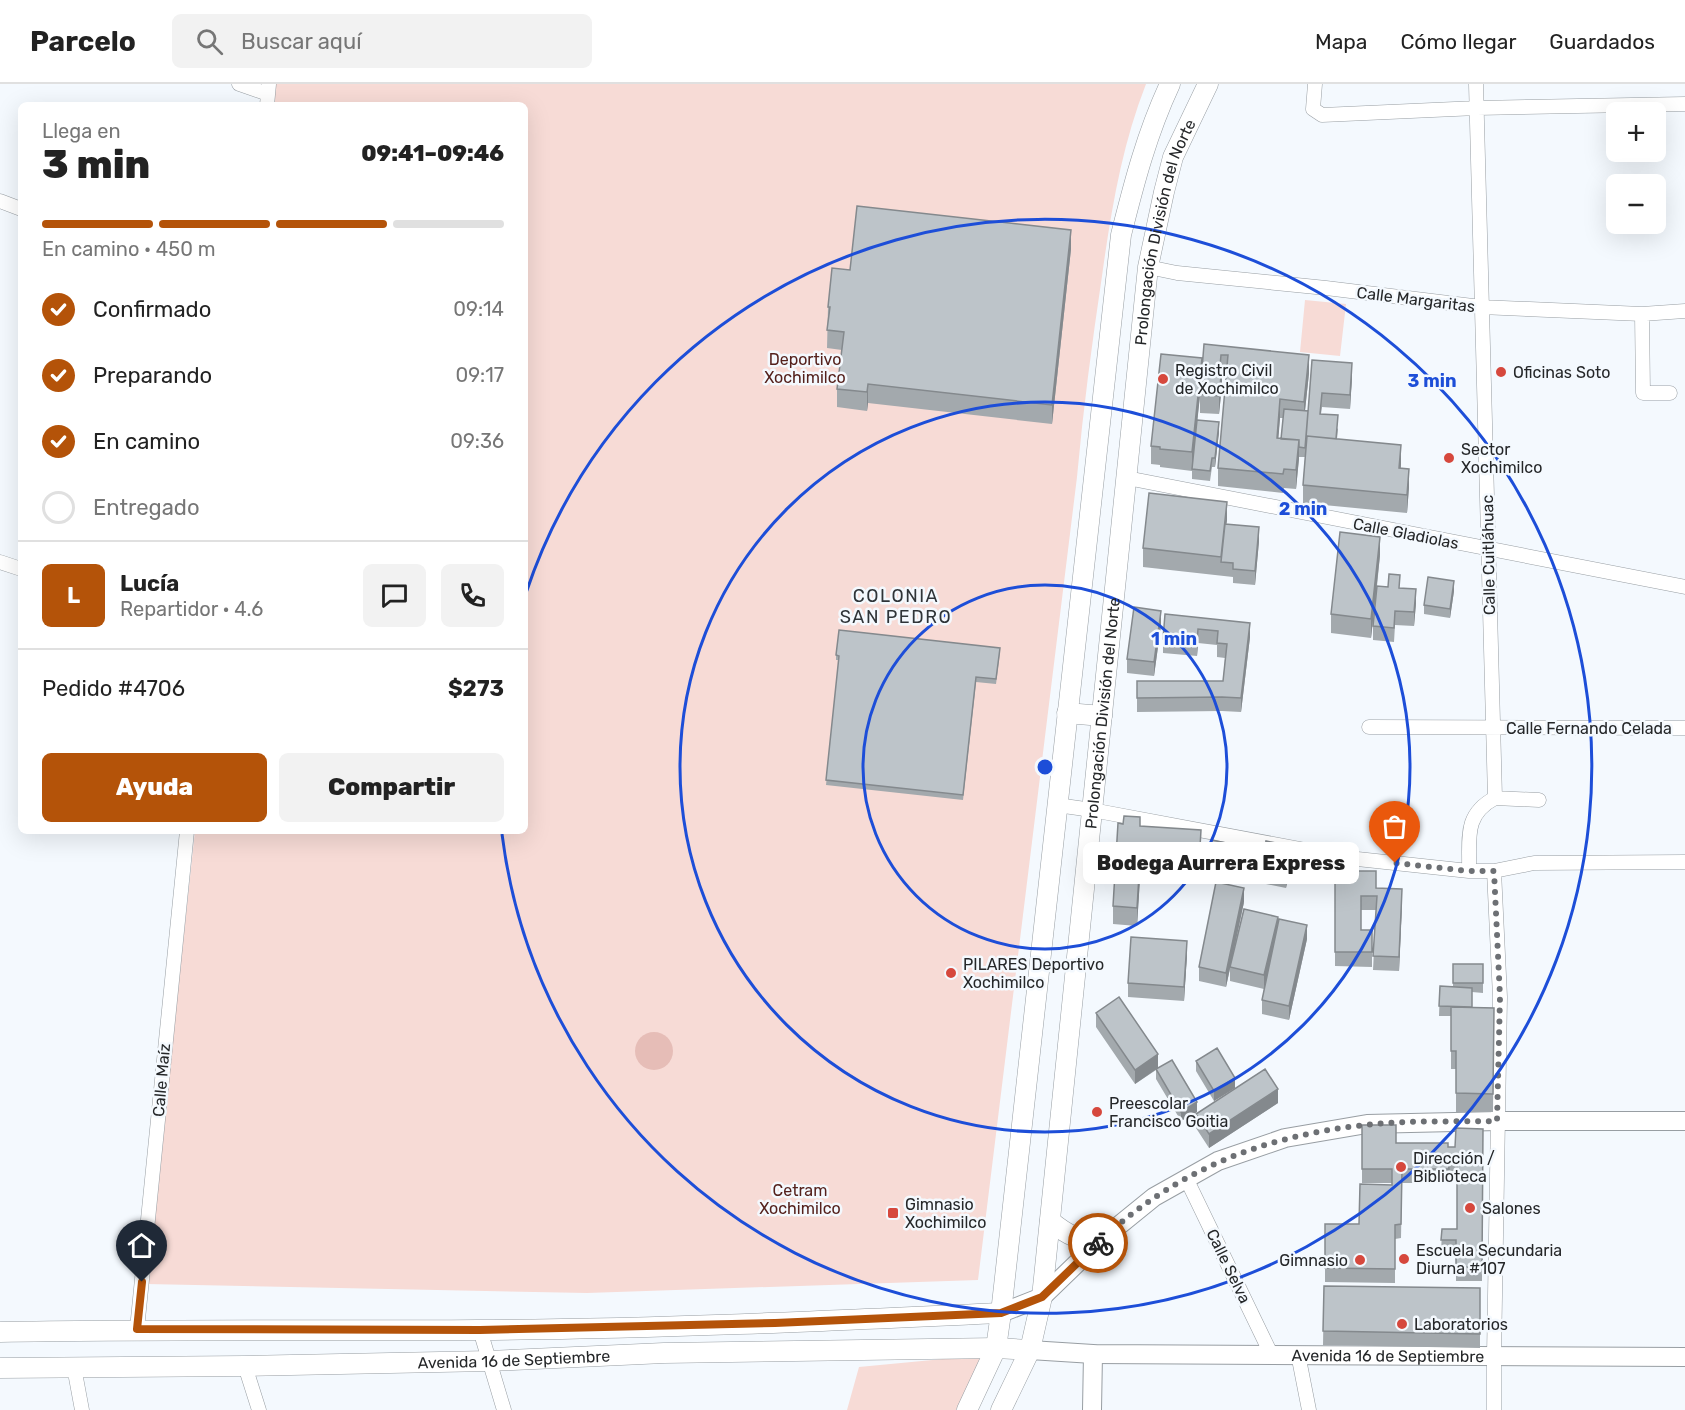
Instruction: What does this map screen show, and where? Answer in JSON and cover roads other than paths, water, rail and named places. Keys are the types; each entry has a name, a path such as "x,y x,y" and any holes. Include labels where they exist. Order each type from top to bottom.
{"main road":[{"name":"Prolongación División del Norte","path":"967,1410 996,1348 1001,1313 1120,235 1143,149 1170,84"},
{"name":"Prolongación División del Norte","path":"1001,1410 1030,1350 1042,1297 1148,267 1173,157 1208,84"},
{"path":"1066,713 1102,716"},
{"path":"1050,1221 1063,1231 1080,1239 1101,1240"},
{"name":"Avenida 16 de Septiembre","path":"0,1332 137,1329 480,1330 775,1323 1001,1313"},
{"path":"773,1351 775,1323"},
{"path":"664,1325 664,1353"},
{"name":"Avenida 16 de Septiembre","path":"0,1368 489,1361 664,1353 773,1351 996,1348 1030,1350"}],"street":[{"path":"239,84 268,94"},
{"path":"1315,84 1313,109 1322,115 1477,108 1685,104"},
{"name":"Calle Cuitláhuac","path":"1476,84 1495,798"},
{"path":"0,201 18,207"},
{"name":"Calle Margaritas","path":"1148,267 1177,273 1481,307 1642,314 1685,311"},
{"path":"1642,314 1643,393 1670,393"},
{"name":"Calle Gladiolas","path":"1127,478 1685,587"},
{"path":"0,562 18,568"},
{"name":"Calle Fernando Celada","path":"1369,727 1685,728"},
{"path":"1469,871 1470,831 1474,814 1495,798 1539,800"},
{"path":"1057,806 1092,810 1348,858 1469,871 1494,871 1534,864 1685,862"},
{"name":"Calle Maíz","path":"137,1329 187,834"},
{"path":"1494,871 1500,997 1494,1410"},
{"path":"1001,1313 1042,1297 1101,1240 1154,1197 1218,1161 1285,1138 1367,1124 1685,1121"},
{"name":"Calle Selva","path":"1186,1178 1271,1354"},
{"path":"480,1330 504,1410"},
{"name":"Avenida 16 de Septiembre","path":"1030,1350 1092,1354 1685,1358"},
{"path":"1092,1354 1092,1410"},
{"path":"1298,1354 1309,1410"},
{"path":"245,1366 259,1410"},
{"path":"74,1367 82,1410"}],"place":[{"name":"Oficinas Soto","path":"1501,372"},
{"name":"Registro Civil de Xochimilco","path":"1163,379"},
{"name":"Sector Xochimilco","path":"1449,458"},
{"name":"Bodega Aurrera Express","path":"1395,863"},
{"name":"PILARES Deportivo Xochimilco","path":"951,973"},
{"name":"Preescolar Francisco Goitia","path":"1097,1112"},
{"name":"Dirección / Biblioteca","path":"1401,1167"},
{"name":"Salones","path":"1470,1208"},
{"name":"Gimnasio Xochimilco","path":"893,1213"},
{"name":"Escuela Secundaria Diurna #107","path":"1404,1259"},
{"name":"Gimnasio","path":"1360,1260"},
{"name":"Laboratorios","path":"1402,1324"}],"district":[{"name":"COLONIA SAN PEDRO","path":"896,606"}],"park label":[{"name":"Deportivo Xochimilco","path":"805,368"},
{"name":"Cetram Xochimilco","path":"800,1199"}]}
